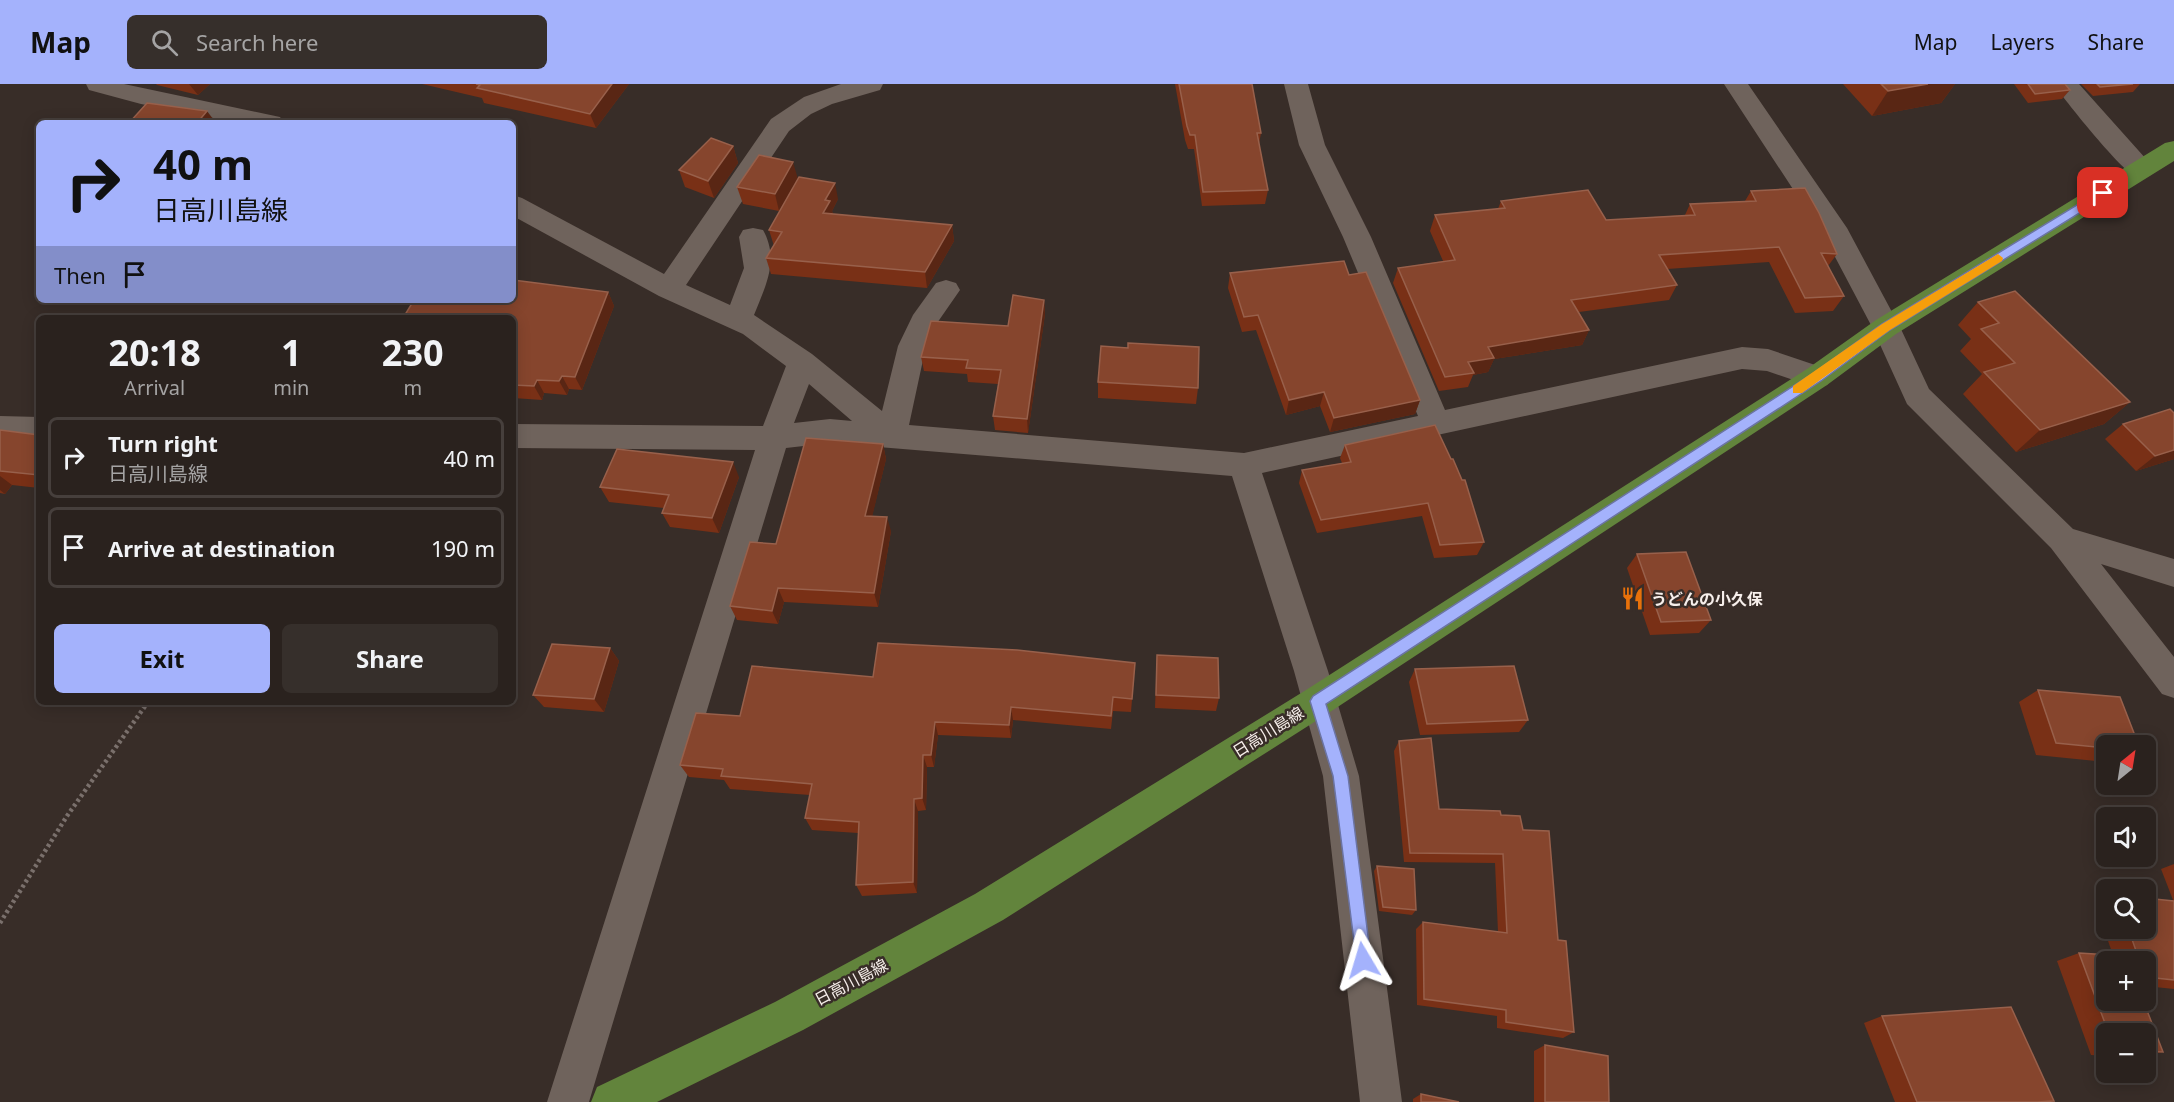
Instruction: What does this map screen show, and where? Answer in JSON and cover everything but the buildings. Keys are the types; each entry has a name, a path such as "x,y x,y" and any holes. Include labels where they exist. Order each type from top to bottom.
{"main road":[{"name":"日高川島線","path":"612,1102 789,1016 989,907 1318,701 1817,377 1886,327 2174,149"}],"street":[{"path":"99,84 123,93 260,120"},
{"path":"669,289 780,125 805,105 836,93 871,84"},
{"path":"1296,84 1312,145 1357,237 1436,424"},
{"path":"1736,84 1837,235 1886,327 1918,396 2062,539 2174,683"},
{"path":"2066,84 2126,154 2142,169"},
{"path":"516,206 669,289 753,327 802,362 891,436"},
{"path":"738,320 758,268 753,237"},
{"path":"891,436 912,346 923,322 946,290"},
{"path":"516,436 774,438 830,431 1244,465 1742,358 1768,360 1817,377"},
{"path":"568,1102 774,438 802,362"},
{"path":"0,428 36,429"},
{"path":"1244,465 1311,671 1341,776 1381,1102"},
{"path":"2062,539 2174,573"}],"path":[{"path":"0,923 67,816 146,705"}],"slow traffic":[{"path":"1798,390 1886,327 1998,258"}],"place":[{"name":"うどんの小久保","path":"1633,599"}],"route":[{"path":"1363,960 1341,776 1318,701 1817,377 1886,327 2103,193"}]}
